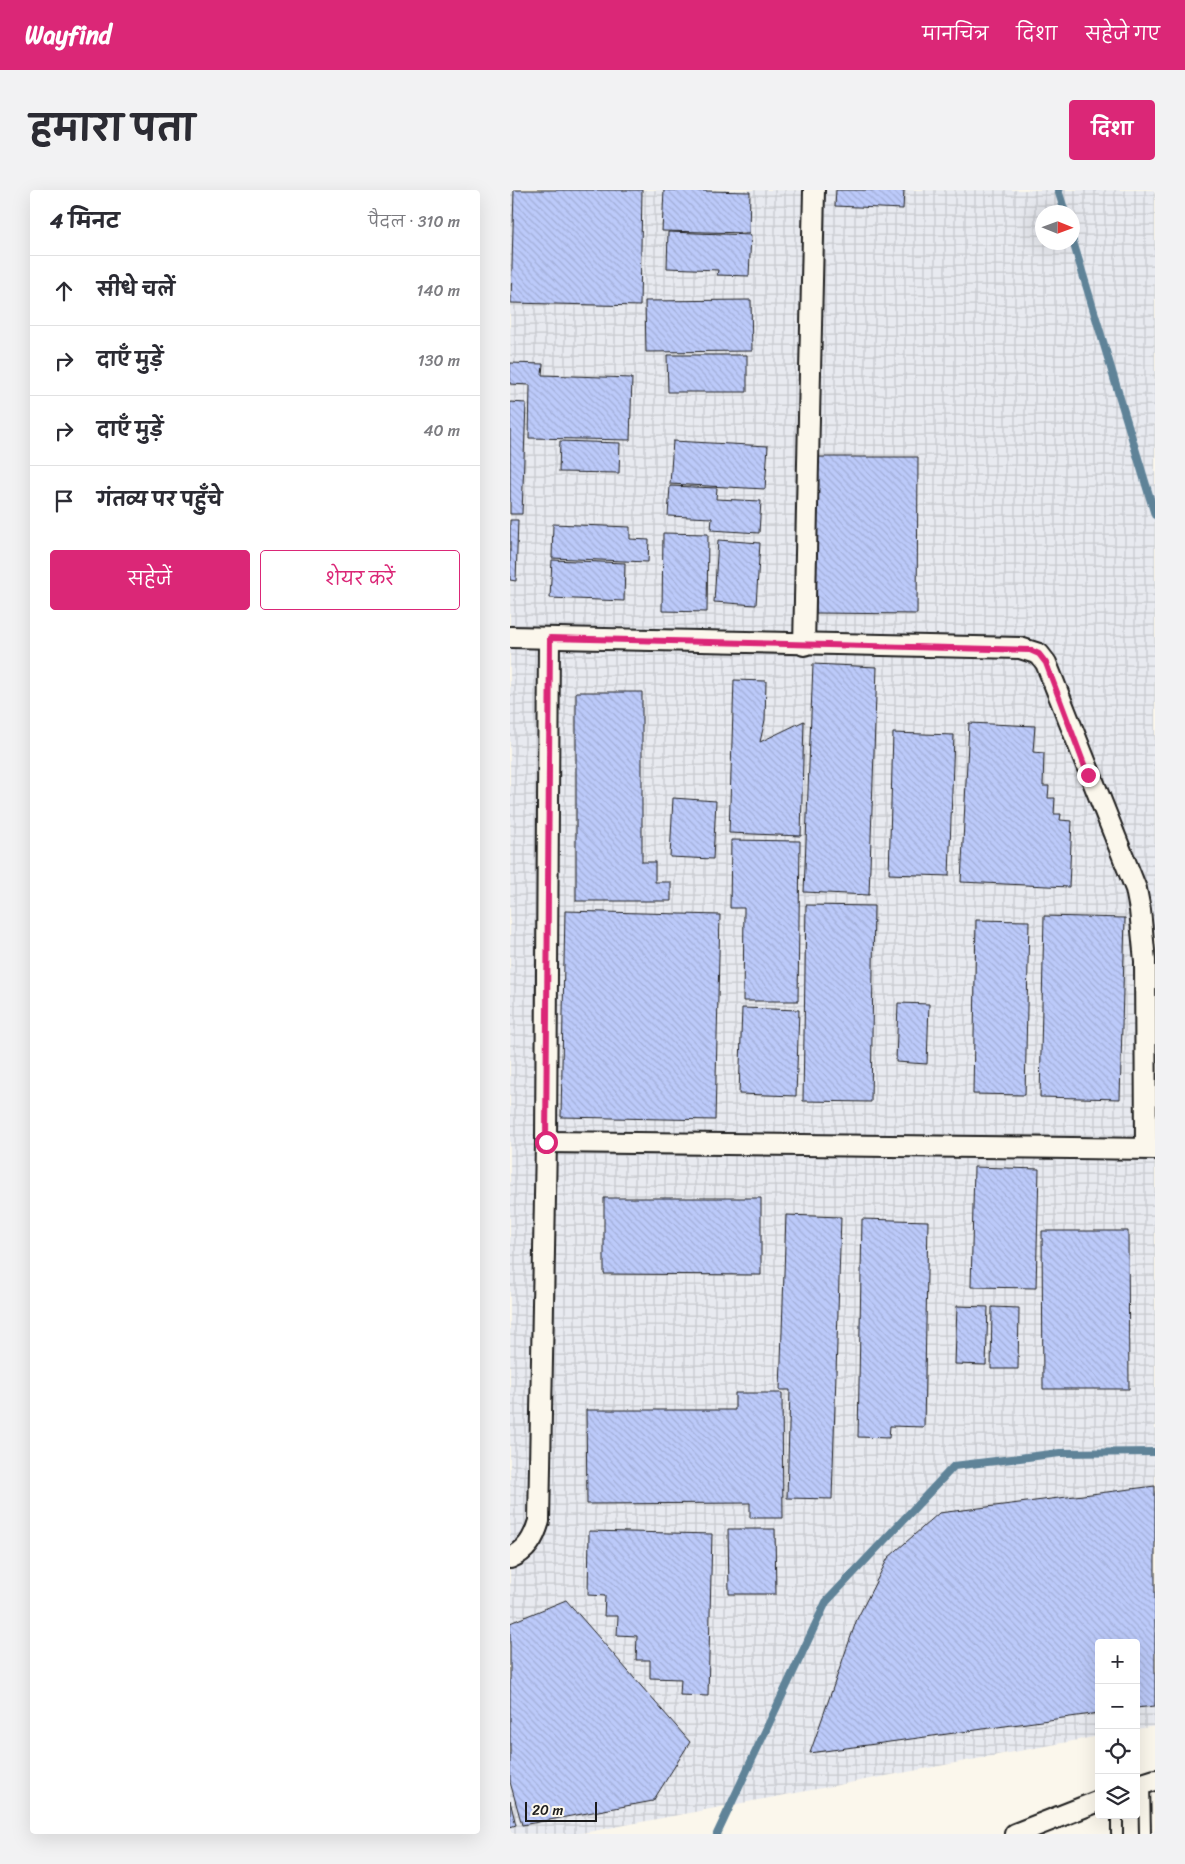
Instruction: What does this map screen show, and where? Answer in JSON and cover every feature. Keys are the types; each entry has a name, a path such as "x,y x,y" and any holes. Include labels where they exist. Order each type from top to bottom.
{"street":[{"path":"804,645 814,190"},
{"path":"510,637 804,645 1020,648 1039,654 1046,663 1136,889 1145,961 1150,1148 546,1142"},
{"path":"510,1558 524,1550 536,1531 539,1520 546,1142 550,638"},
{"path":"1015,1834 1095,1802"}],"lane":[{"path":"1145,1782 1145,1834"},
{"path":"1116,1819 1117,1834"}],"shaded area":[{"path":"510,190 1155,190 1155,1726 1140,1728 1140,1639 1095,1639 1095,1737 577,1834 510,1834"}],"building":[{"path":"514,190 642,190 640,306 511,303"},
{"path":"664,190 750,192 749,233 662,231"},
{"path":"836,190 904,190 903,209 835,206"},
{"path":"668,232 751,235 749,276 717,275 718,270 667,268"},
{"path":"751,300 752,351 646,352 645,301"},
{"path":"667,355 747,355 747,392 668,392"},
{"path":"510,363 543,364 542,375 632,378 630,440 529,438 530,385 510,384"},
{"path":"510,402 526,403 522,514 510,514"},
{"path":"560,441 620,443 619,473 559,472"},
{"path":"673,441 768,446 765,489 670,484"},
{"path":"816,457 918,457 917,614 816,613"},
{"path":"670,486 717,488 716,499 761,501 759,533 711,530 712,518 668,516"},
{"path":"510,520 518,520 516,581 510,580"},
{"path":"553,524 630,527 630,539 649,540 648,562 552,558"},
{"path":"663,533 708,534 707,612 662,611"},
{"path":"718,540 760,543 756,605 714,602"},
{"path":"552,560 625,563 624,601 550,598"},
{"path":"813,664 877,667 869,895 804,892"},
{"path":"734,680 766,681 765,720 760,742 804,721 801,836 729,833"},
{"path":"576,692 642,692 642,862 655,862 655,882 671,882 671,901 576,901"},
{"path":"969,723 1035,726 1033,752 1044,753 1043,786 1049,786 1048,798 1055,798 1054,814 1061,814 1060,820 1072,821 1069,887 961,882"},
{"path":"893,733 954,735 949,876 889,874"},
{"path":"673,798 716,801 713,859 670,857"},
{"path":"731,840 800,841 798,1001 743,1001 744,908 730,908"},
{"path":"806,905 874,906 871,1102 803,1101"},
{"path":"565,911 720,915 715,1120 561,1117"},
{"path":"1044,916 1125,918 1120,1099 1040,1097"},
{"path":"976,920 1029,921 1025,1095 973,1094"},
{"path":"898,1003 929,1004 927,1064 896,1062"},
{"path":"742,1008 799,1010 796,1096 739,1094"},
{"path":"974,1167 1039,1169 1036,1288 971,1287"},
{"path":"604,1198 761,1198 761,1275 604,1274"},
{"path":"786,1215 841,1217 832,1499 787,1498 790,1390 780,1390"},
{"path":"862,1219 928,1221 924,1427 890,1426 889,1438 858,1437"},
{"path":"1042,1231 1128,1231 1129,1389 1043,1389"},
{"path":"957,1306 988,1307 986,1365 955,1364"},
{"path":"992,1307 1019,1308 1018,1369 991,1369"},
{"path":"735,1393 782,1393 783,1518 750,1518 750,1503 587,1504 586,1410 735,1410"},
{"path":"1155,1486 1155,1706 1140,1708 1140,1639 1095,1639 1095,1714 810,1753 857,1619 888,1558 939,1513"},
{"path":"728,1529 775,1529 776,1594 729,1594"},
{"path":"589,1531 712,1534 708,1696 680,1695 681,1679 650,1678 650,1660 636,1660 637,1636 617,1635 618,1616 604,1616 605,1596 588,1595"},
{"path":"566,1600 690,1742 653,1801 522,1825 510,1782 510,1623"},
{"path":"510,1801 516,1825 510,1827"}],"waterway":[{"path":"1058,190 1063,205"},
{"path":"1076,250 1155,515"},
{"path":"717,1834 826,1602 954,1466 1060,1453 1155,1452"}],"route":[{"path":"546,1142 550,638 804,645 1020,648 1030,650 1039,654 1046,663 1088,775"}]}
